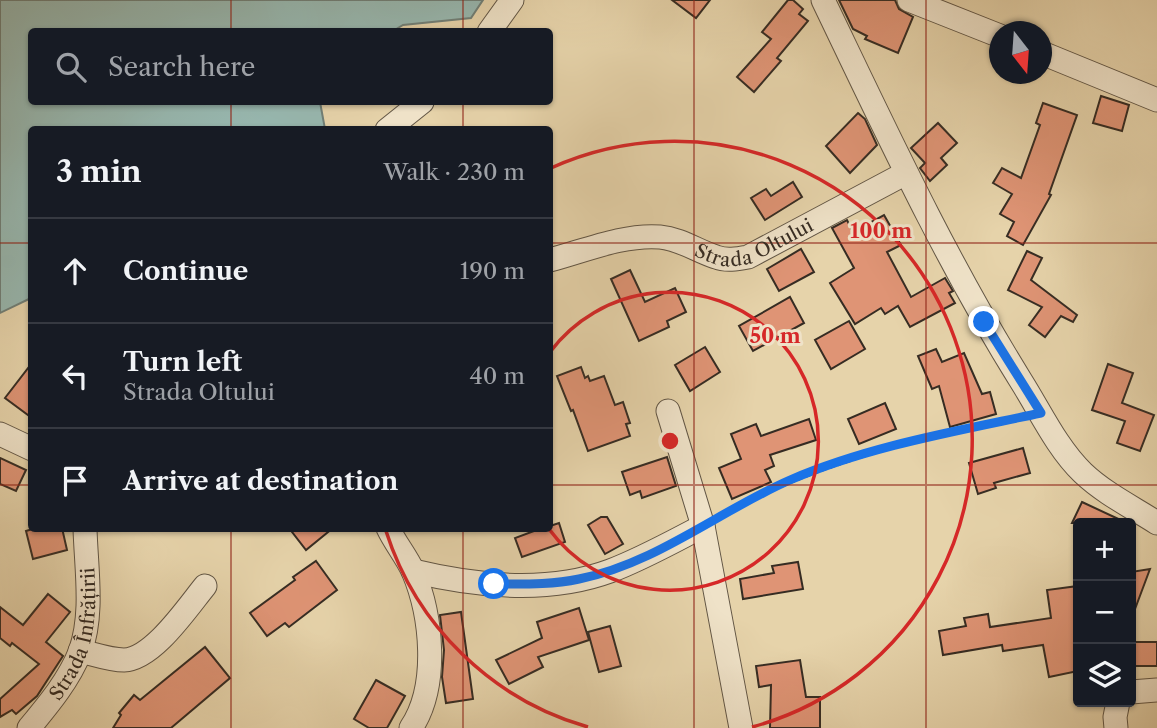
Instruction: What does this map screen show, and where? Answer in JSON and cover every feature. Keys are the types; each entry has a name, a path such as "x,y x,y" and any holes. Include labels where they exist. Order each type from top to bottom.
{"street":[{"path":"492,28 512,0"},
{"path":"823,0 906,173 984,322 1041,413 1081,471 1097,485 1157,523"},
{"path":"909,0 989,32"},
{"path":"1052,57 1157,100"},
{"path":"392,126 418,105"},
{"name":"Strada Oltului","path":"553,260 626,240 660,237 691,244 716,258 730,260 748,257 906,173"},
{"path":"668,411 703,526 741,728"},
{"path":"0,434 28,447"},
{"path":"413,571 449,580 494,584 554,583 608,572 703,526"},
{"name":"Strada Înfrățirii","path":"29,728 46,708 80,651 88,606 85,532"},
{"path":"390,532 413,571 427,627 430,670 425,696 411,728"},
{"path":"80,651 112,659 127,660 137,657 153,647 205,586"},
{"path":"1136,692 1157,690"},
{"path":"1116,728 1117,707"}],"path":[{"path":"703,526 790,480 836,464 928,438 1041,413"}],"water":[{"path":"0,0 483,0 471,18 403,25 398,28 28,28 28,105 321,105 324,126 28,126 28,299 0,313"}],"building":[{"path":"672,0 710,0 696,18"},
{"path":"788,0 793,0 803,9 799,14 808,21 777,58 781,61 754,92 737,77 771,39 762,32"},
{"path":"839,0 895,0 899,9 913,17 898,53 865,39 867,36 853,29"},
{"path":"1101,96 1129,105 1122,131 1093,123"},
{"path":"1043,103 1077,115 1049,194 1051,195 1023,245 1007,236 1014,222 1000,214 1012,194 993,183 1002,168 1021,178 1040,125 1036,123"},
{"path":"858,113 865,119 877,145 850,173 826,146"},
{"path":"938,123 957,143 941,158 947,165 930,181 920,168 925,163 911,148"},
{"path":"793,182 802,197 765,220 751,198 766,189 771,196"},
{"path":"884,215 901,245 887,252 911,297 945,278 953,291 949,293 955,303 910,327 898,306 885,314 881,308 855,324 830,283 854,268 832,228 847,220 853,232"},
{"path":"801,249 814,272 779,291 767,269"},
{"path":"1027,251 1042,258 1031,280 1077,315 1073,322 1061,316 1045,337 1029,325 1042,307 1008,290"},
{"path":"630,270 645,302 675,288 686,312 667,321 669,327 639,341 611,279"},
{"path":"790,297 804,323 753,351 739,326"},
{"path":"849,321 865,349 831,369 815,340"},
{"path":"705,347 720,372 690,391 675,365"},
{"path":"936,349 942,362 964,353 982,394 990,392 996,414 950,427 939,386 932,389 918,356"},
{"path":"1108,364 1133,373 1122,403 1154,415 1140,451 1117,443 1125,421 1092,410"},
{"path":"581,367 585,378 588,376 590,381 604,376 615,405 623,402 630,423 626,424 630,436 588,451 557,376"},
{"path":"28,368 28,415 5,398"},
{"path":"885,403 896,429 859,444 848,419"},
{"path":"809,419 816,440 770,455 774,466 765,470 771,482 732,499 719,468 741,459 731,434 756,424 761,436"},
{"path":"1023,448 1030,473 994,483 996,488 978,494 969,463"},
{"path":"667,457 676,486 642,498 640,491 630,495 622,472"},
{"path":"0,458 26,470 16,491 0,484"},
{"path":"1082,502 1116,518 1074,518"},
{"path":"601,517 607,517 623,544 605,554 588,525"},
{"path":"559,523 565,542 522,557 515,538 531,532 553,532 553,525"},
{"path":"26,531 63,532 67,550 33,559"},
{"path":"292,532 328,532 306,550"},
{"path":"316,561 337,590 289,627 285,623 267,636 250,613"},
{"path":"798,562 803,589 743,599 740,579 774,573 772,566"},
{"path":"1150,569 1136,606 1136,581 1136,571"},
{"path":"1073,587 1073,672 1049,677 1043,645 1003,651 1002,645 943,655 939,631 966,626 964,618 988,614 990,627 1051,618 1047,590"},
{"path":"48,594 70,612 46,642 63,656 37,696 16,714 12,710 0,717 0,699 39,664 12,643 10,646 0,638 0,607 23,625"},
{"path":"579,608 589,640 538,657 543,667 509,684 496,660 542,638 537,622"},
{"path":"461,612 473,699 446,703 442,677 444,650 440,615"},
{"path":"610,626 621,666 599,672 588,632"},
{"path":"1136,642 1157,642 1157,666 1136,666"},
{"path":"205,647 230,678 171,728 113,728 121,715 119,713 134,695 140,700"},
{"path":"800,660 806,697 820,697 820,728 770,728 771,685 759,687 756,666"},
{"path":"376,680 405,696 387,728 369,728 354,719"}],"route":[{"path":"494,584 554,583 608,572 790,480 928,438 1041,413 984,322"}]}
